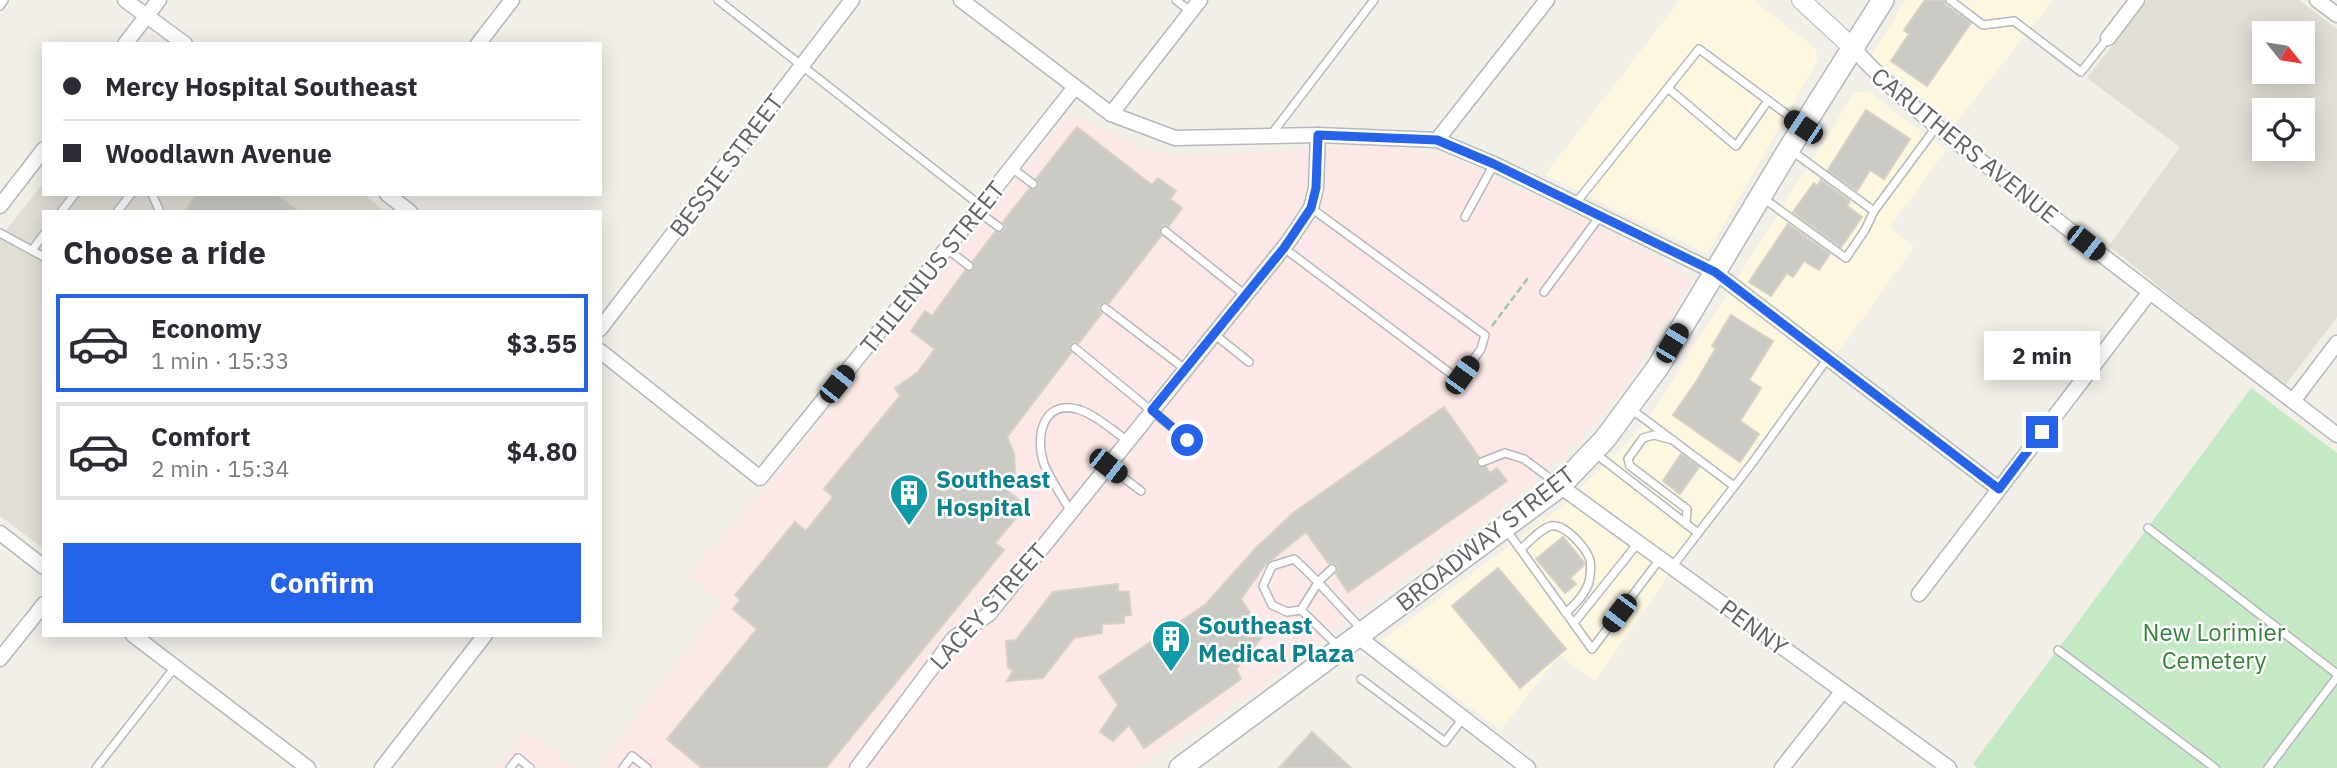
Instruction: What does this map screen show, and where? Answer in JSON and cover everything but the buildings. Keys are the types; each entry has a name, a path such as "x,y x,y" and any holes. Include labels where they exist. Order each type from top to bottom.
{"main road":[{"name":"BROADWAY STREET","path":"1180,768 1560,486 1593,451 1630,408 1658,367 1789,149 1883,0"}],"street":[{"path":"125,0 181,42"},
{"path":"126,42 159,0"},
{"path":"480,42 512,0"},
{"name":"BESSIE STREET","path":"602,326 852,0"},
{"path":"961,0 1111,114 1175,138 1318,135 1437,140 1494,164 1715,272 1999,489"},
{"path":"1437,140 1547,0"},
{"name":"CARUTHERS AVENUE","path":"1801,0 1853,48 1882,81 1937,127 2149,293 2337,435"},
{"path":"2108,38 2137,0"},
{"path":"2317,0 2337,15"},
{"path":"1111,114 1195,6"},
{"name":"THILENIUS STREET","path":"602,353 760,478 1012,168 1074,87"},
{"name":"LACEY STREET","path":"857,768 954,638 989,614 1284,248 1311,208 1316,188 1318,135"},
{"path":"0,206 42,152"},
{"path":"388,196 403,210"},
{"path":"1919,594 2149,293"},
{"path":"2293,401 2337,343"},
{"name":"PENNY","path":"1560,486 1949,768"},
{"path":"0,533 42,565"},
{"path":"0,659 42,606"},
{"path":"136,637 309,768"},
{"path":"382,768 483,637"},
{"path":"1354,638 1528,768"},
{"path":"1782,768 1842,692"}],"lane":[{"path":"0,6 4,0"},
{"path":"718,0 999,227"},
{"path":"1176,0 1195,6"},
{"path":"1270,136 1374,0"},
{"path":"1950,0 1983,25 2014,21 2081,72 2108,38"},
{"path":"1576,204 1699,49 1803,127"},
{"path":"1668,89 1736,146 1767,102"},
{"path":"1760,197 1846,258 1874,211 1937,127"},
{"path":"1789,149 1874,211"},
{"path":"1465,217 1494,164"},
{"path":"1012,168 1032,184"},
{"path":"63,210 73,196"},
{"path":"119,210 129,196"},
{"path":"1284,248 1454,376 1462,375 1480,349 1485,335 1311,208"},
{"path":"1544,292 1601,216"},
{"path":"1165,231 1246,295"},
{"path":"0,233 42,256"},
{"path":"33,249 42,237"},
{"path":"946,248 969,266"},
{"path":"1105,308 1186,370"},
{"path":"1214,334 1249,362"},
{"path":"1075,348 1187,440"},
{"path":"1672,568 1828,358"},
{"path":"1071,512 1043,461 1044,420 1052,411 1064,407 1079,409 1128,441"},
{"path":"1630,408 1734,486"},
{"path":"1673,440 1654,435 1643,438 1628,459 1630,466 1687,509 1686,524"},
{"path":"1593,451 1698,533"},
{"path":"1482,462 1504,453 1524,459 1560,486"},
{"path":"1108,466 1141,491"},
{"path":"1521,549 1545,529 1558,526 1566,528 1586,553 1590,561 1589,581 1576,603 1566,613"},
{"path":"1504,527 1592,649 1660,559"},
{"path":"2148,528 2337,676 2268,768"},
{"path":"1574,623 1638,543"},
{"path":"1294,559 1319,581 1337,603 1354,638 1301,610 1287,612 1272,606 1263,586 1272,566 1294,559"},
{"path":"1301,610 1319,581 1332,569"},
{"path":"2058,650 2215,768"},
{"path":"96,768 174,667"},
{"path":"1361,679 1445,742 1463,718"},
{"path":"623,768 632,756 648,768"},
{"path":"510,768 518,758 530,768"}],"path":[{"path":"1485,335 1528,278"}],"shaded area":[{"path":"1680,0 1753,0 1816,49 1818,60 1707,254 1545,175"},
{"path":"1906,0 2053,0 1955,124 1871,56"},
{"path":"2148,0 2299,0 2337,29 2337,317 2284,387 2109,246 2180,147 2087,78"},
{"path":"1855,92 1869,92 1946,150 1890,227 1914,247 1749,476 1741,470 1595,681 1559,655 1501,730 1381,641 1559,509 1630,440 1655,408"},
{"path":"1070,115 1140,148 1187,157 1372,145 1442,157 1471,166 1611,233 1667,263 1691,281 1626,382 1597,421 1557,461 1491,516 1246,697 1135,768 597,768 722,603 688,576 776,477"},
{"path":"42,185 42,196 366,196 384,210 42,210 42,548 0,516 0,238"},
{"path":"524,730 576,768 495,768"}],"green space":[{"name":"New Lorimier Cemetery","path":"2251,388 2337,453 2337,768 1978,768 1973,764"}],"place":[{"name":"Southeast Hospital","path":"909,527"},
{"name":"Southeast Medical Plaza","path":"1171,673"}],"route":[{"path":"1187,440 1152,410 1284,248 1311,208 1316,188 1318,135 1437,140 1494,164 1715,272 1999,489 2042,432"}]}
